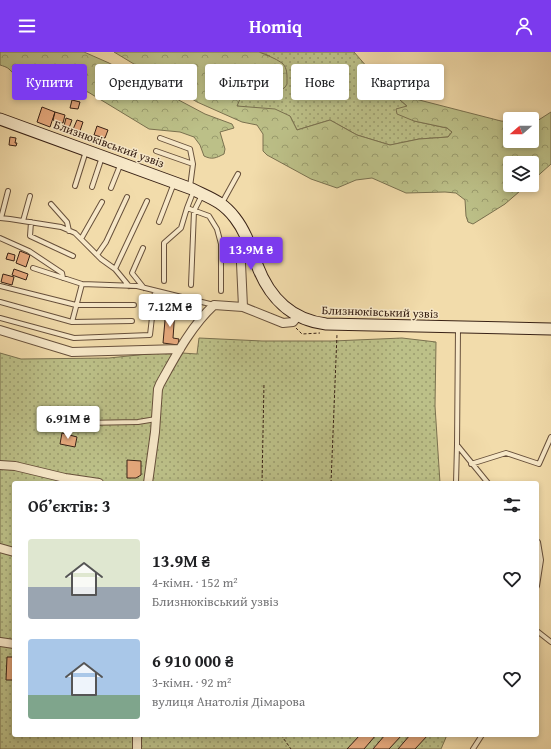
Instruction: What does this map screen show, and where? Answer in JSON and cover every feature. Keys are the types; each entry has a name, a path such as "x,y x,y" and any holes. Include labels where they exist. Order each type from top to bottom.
{"street":[{"name":"Близнюківський узвіз","path":"0,118 195,190 222,203 242,227 262,278 296,321 308,320 326,324 551,329"},
{"path":"243,306 240,263 241,247 245,234"},
{"path":"148,481 156,432 158,389 180,349 205,314 214,305 243,306 283,323 296,321"},
{"path":"0,330 72,352 180,349"},
{"path":"0,465 15,466 65,478 85,481"},
{"path":"0,548 12,551"},
{"path":"0,642 12,644"},
{"path":"137,737 137,749"}],"lane":[{"path":"160,138 190,149 194,164 195,190 191,284"},
{"path":"75,186 86,150"},
{"path":"156,151 194,164"},
{"path":"92,187 102,156"},
{"path":"111,188 121,163"},
{"path":"222,203 238,174"},
{"path":"159,222 174,182"},
{"path":"164,281 164,243 181,228 187,208 195,190"},
{"path":"8,191 0,218 61,227 69,230 96,255 115,269 129,286"},
{"path":"23,221 30,196"},
{"path":"96,255 106,242 127,197"},
{"path":"115,269 147,201"},
{"path":"81,240 102,202"},
{"path":"52,204 67,222 69,230"},
{"path":"187,208 209,216 217,229 221,244 221,291"},
{"path":"31,222 30,236 74,256"},
{"path":"0,238 29,251 62,273 63,278"},
{"path":"143,248 132,273 144,288"},
{"path":"33,268 82,284 137,286 214,305"},
{"path":"72,322 82,284"},
{"path":"0,286 76,305 134,306"},
{"path":"0,318 74,338 150,335 155,290"},
{"path":"0,302 72,322 132,321"},
{"path":"456,481 458,327"},
{"path":"64,419 83,423 138,422 156,419"},
{"path":"471,464 506,453 539,464 551,437"},
{"path":"457,445 486,481"},
{"path":"539,550 541,560 539,573"},
{"path":"539,633 551,642"},
{"path":"472,749 481,737"}],"path":[{"path":"296,321 302,334 321,332"},
{"path":"331,481 337,333"},
{"path":"262,481 264,383"},
{"path":"282,737 291,749"}],"green space":[{"path":"0,52 84,52 111,64 95,64 95,96 87,92 87,64 12,64 12,72 0,65"},
{"path":"114,52 259,52 283,64 205,64 205,100 240,100 237,106 275,109 290,116 297,130 330,120 357,135 390,145 419,139 448,137 452,132 447,128 414,121 397,114 396,109 407,106 400,100 419,100 503,121 503,148 539,148 539,120 551,112 551,164 539,175 539,156 503,156 503,192 519,192 505,204 473,224 468,222 466,216 465,200 456,193 406,193 372,178 356,180 337,188 311,179 267,155 263,151 263,134 257,125 242,122 194,100 197,100 197,64 134,64"},
{"path":"259,52 354,52 364,64 357,64 357,100 400,100 407,106 414,121 447,128 452,132 448,137 419,139 390,145 357,135 330,120 297,130 290,116 236,106 239,100 283,100 283,64 268,64 270,56"},
{"path":"283,64 287,75 287,84 283,89"},
{"path":"101,100 179,100 205,114 232,124 234,128 220,132 225,149 224,154 214,158 204,156 200,145 194,137 180,132 149,129"},
{"path":"199,338 262,341 333,341 402,338 436,342 435,406 440,481 12,481 12,737 446,737 441,749 0,749 0,353 21,359 109,358 167,352 197,354"}],"building":[{"path":"72,100 80,102 78,109 70,108"},
{"path":"42,107 55,112 50,127 37,122"},
{"path":"55,112 65,115 63,123 53,120"},
{"path":"66,118 72,120 69,128 64,126"},
{"path":"77,120 83,122 78,137 71,134"},
{"path":"97,126 108,130 105,138 94,135"},
{"path":"10,137 16,138 16,146 9,145"},
{"path":"20,251 30,255 26,267 16,263"},
{"path":"8,253 15,255 14,261 6,259"},
{"path":"14,269 28,274 26,280 12,275"},
{"path":"3,274 14,277 12,285 1,282"},
{"path":"166,309 175,310 173,338 179,339 178,345 163,343"},
{"path":"62,433 77,437 75,447 60,444"},
{"path":"127,460 141,461 141,475 136,478 127,478"},
{"path":"7,657 12,657 12,680 6,680"},
{"path":"358,737 374,737 364,749 347,749"},
{"path":"383,737 400,737 389,749 373,749"},
{"path":"408,737 426,737 415,749 398,749"}]}
